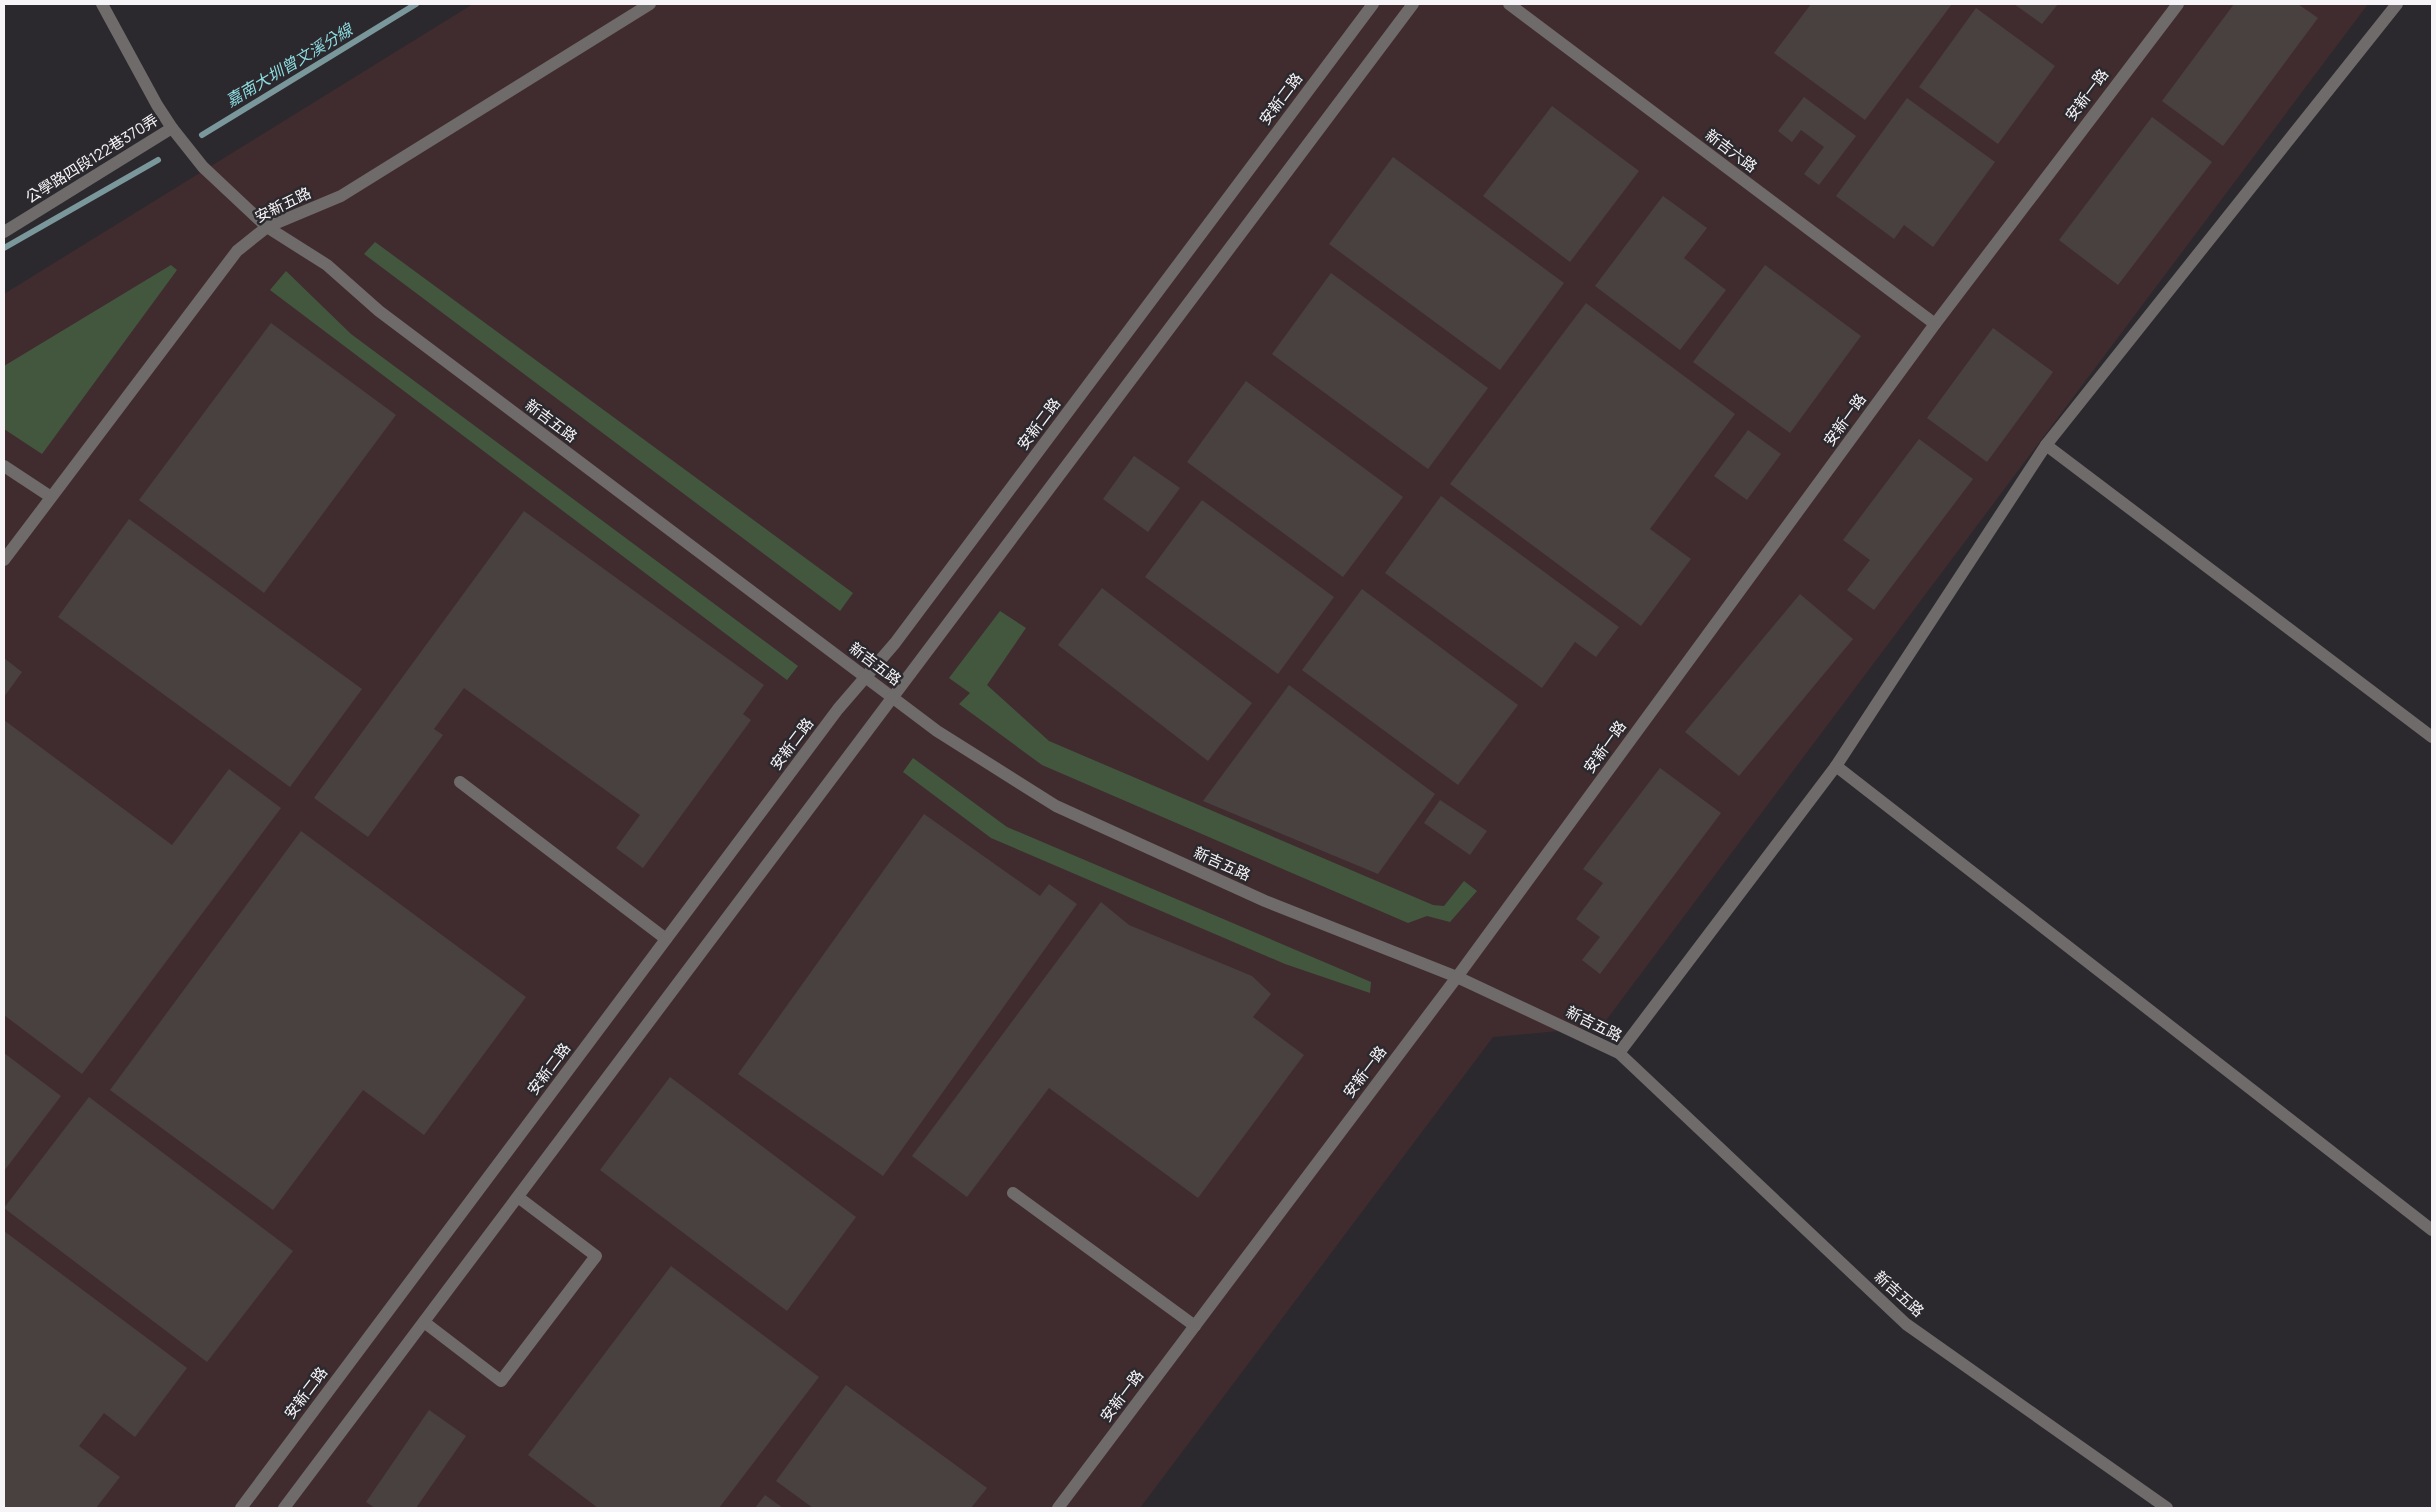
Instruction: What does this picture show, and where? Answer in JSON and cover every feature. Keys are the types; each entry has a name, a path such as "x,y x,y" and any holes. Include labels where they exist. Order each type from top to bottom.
{"street":[{"name":"新吉五路","path":"102,4 172,128 203,167 267,227 327,265 379,312 936,730 1056,806 1265,901 1457,977 1619,1053 1906,1324 2167,1508"},
{"name":"安新五路","path":"4,560 237,251 267,227 341,196 650,4"},
{"name":"安新二路","path":"241,1508 838,709 895,643 1373,4"},
{"path":"284,1508 1413,4"},
{"name":"新吉六路","path":"1509,4 1935,324"},
{"name":"安新一路","path":"1058,1508 1457,977 1935,324 2178,4"},
{"path":"1619,1053 1836,766 2046,445 2397,4"},
{"name":"公學路四段122巷370弄","path":"4,232 172,128"},
{"path":"2046,445 2432,737"},
{"path":"4,466 51,497"},
{"path":"1836,766 2432,1230"},
{"path":"460,782 666,939"},
{"path":"1013,1192 1194,1326"},
{"path":"424,1322 501,1381 596,1256 518,1197"}],"shaded area":[{"path":"473,4 2368,4 1601,1027 1493,1037 1140,1508 4,1508 4,294"}],"green space":[{"path":"375,242 853,593 840,611 364,254"},
{"path":"171,265 177,270 42,454 4,429 4,366"},
{"path":"286,271 351,334 798,666 787,680 270,290"},
{"path":"1000,611 1026,628 987,685 1049,741 1433,905 1444,906 1464,881 1477,891 1450,922 1427,916 1408,923 1042,765 959,704 970,693 949,678"},
{"path":"913,758 1007,827 1371,982 1370,993 1285,964 991,838 903,772"}],"building":[{"path":"1811,4 1952,4 1865,120 1774,53"},
{"path":"2014,4 2058,4 2042,24"},
{"path":"2234,4 2298,4 2318,18 2223,146 2162,101"},
{"path":"1976,8 2055,66 1998,144 1919,87"},
{"path":"1804,97 1856,136 1819,185 1804,174 1824,147 1801,130 1792,142 1778,131"},
{"path":"1907,98 1995,162 1933,247 1904,225 1894,239 1836,196"},
{"path":"1552,106 1639,171 1570,262 1483,196"},
{"path":"2152,117 2212,162 2118,285 2059,240"},
{"path":"1393,157 1564,283 1500,370 1329,244"},
{"path":"1663,196 1707,228 1684,258 1726,290 1680,350 1595,286"},
{"path":"1765,265 1861,336 1790,433 1693,362"},
{"path":"1331,273 1488,388 1428,469 1272,354"},
{"path":"1586,303 1735,414 1650,529 1691,559 1641,626 1450,484"},
{"path":"271,323 396,415 264,593 139,500"},
{"path":"1993,328 2053,372 1987,462 1927,418"},
{"path":"1246,381 1403,497 1343,577 1187,462"},
{"path":"1748,430 1781,454 1747,500 1714,476"},
{"path":"1919,439 1973,479 1874,610 1847,590 1870,560 1843,540"},
{"path":"1134,456 1180,488 1148,532 1103,499"},
{"path":"1441,496 1619,627 1596,657 1575,642 1542,688 1385,573"},
{"path":"1202,500 1334,597 1278,674 1145,577"},
{"path":"524,511 764,685 743,714 751,720 643,868 616,848 640,815 464,688 434,729 443,735 368,837 314,798"},
{"path":"129,519 362,689 290,787 58,617"},
{"path":"1102,588 1252,703 1208,761 1058,645"},
{"path":"1362,589 1518,705 1458,785 1302,670"},
{"path":"1800,594 1853,639 1739,776 1685,732"},
{"path":"4,658 22,672 4,697"},
{"path":"1289,685 1435,794 1378,874 1203,801"},
{"path":"4,720 172,845 229,769 281,808 82,1074 4,1015"},
{"path":"1660,768 1721,813 1600,974 1582,960 1600,937 1576,919 1603,883 1583,869"},
{"path":"1440,800 1487,831 1470,855 1424,823"},
{"path":"924,814 1040,896 1049,884 1077,904 883,1176 738,1074"},
{"path":"301,831 526,997 424,1135 363,1090 273,1210 110,1090"},
{"path":"1101,902 1129,925 1252,976 1271,994 1253,1017 1304,1055 1198,1198 1049,1088 967,1197 912,1156"},
{"path":"4,1053 61,1096 4,1171"},
{"path":"670,1077 856,1217 787,1311 600,1170"},
{"path":"89,1097 293,1251 207,1362 4,1208"},
{"path":"4,1231 187,1368 135,1437 104,1413 79,1446 120,1477 96,1508 4,1508"},
{"path":"671,1266 819,1377 719,1508 598,1508 528,1455"},
{"path":"846,1385 987,1488 971,1508 813,1508 776,1481"},
{"path":"429,1410 466,1436 416,1508 375,1508 366,1502"},
{"path":"765,1495 783,1508 755,1508"}],"waterway":[{"name":"嘉南大圳曾文溪分線","path":"202,135 416,4"},
{"name":"嘉南大圳曾文溪分線","path":"4,248 158,160"}]}
